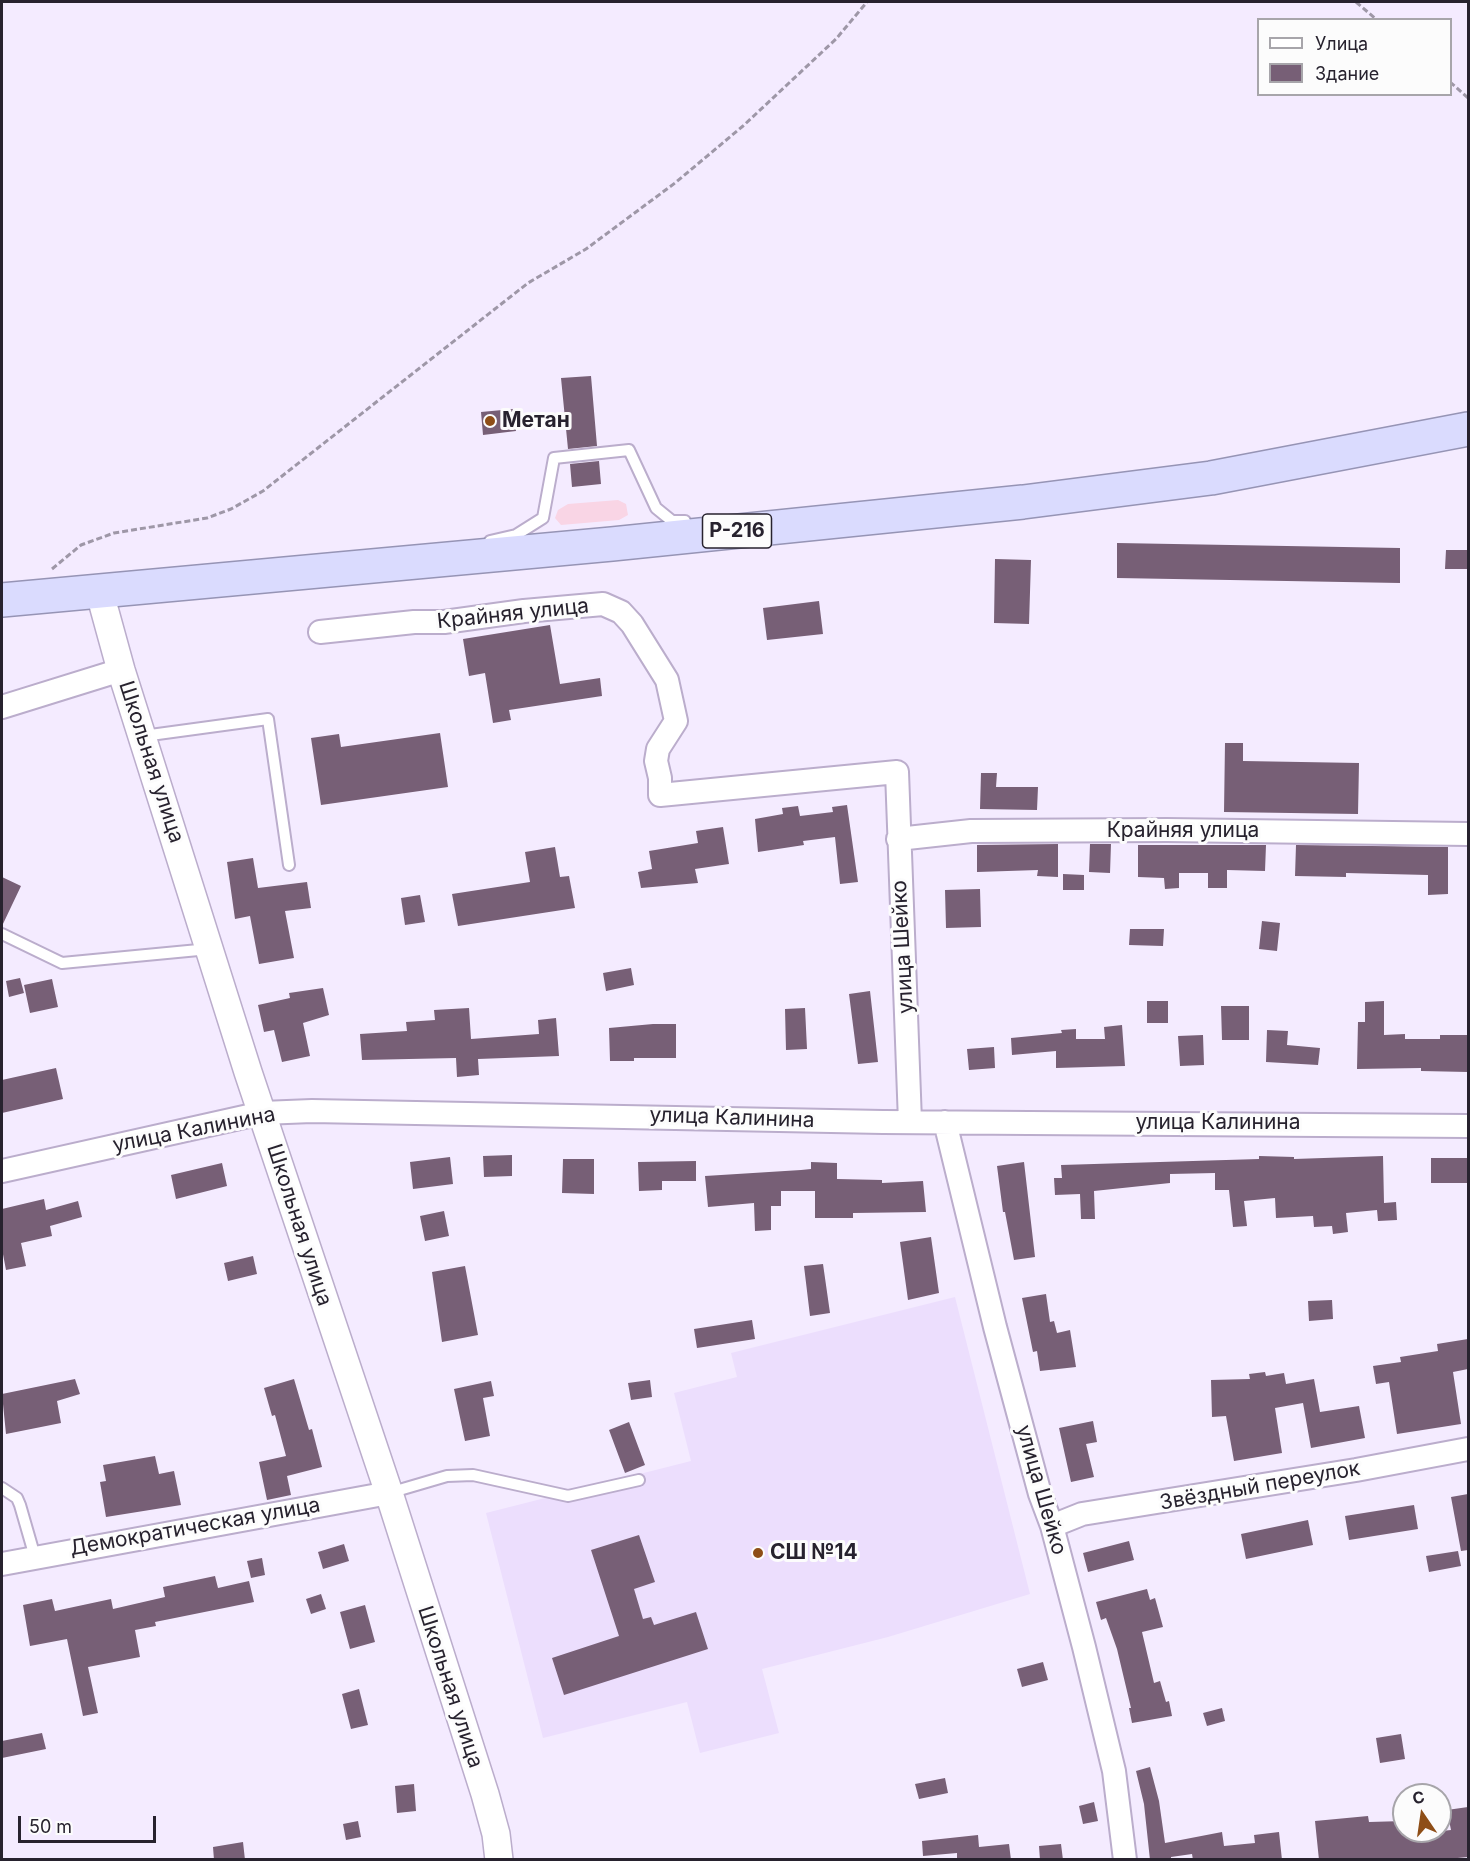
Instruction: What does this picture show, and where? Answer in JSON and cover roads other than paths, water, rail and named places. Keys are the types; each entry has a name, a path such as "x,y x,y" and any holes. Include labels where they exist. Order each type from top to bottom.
{"highway":[{"name":"Р-216","path":"2,600 398,564 1023,502 1211,478 1468,429"}],"street":[{"name":"Школьная улица","path":"99,590 121,670 262,1113 389,1493 484,1794 496,1834 499,1860"},
{"name":"Крайняя улица","path":"320,632 414,622 444,622 524,611 603,604 621,612 632,624 667,680 676,721 658,749 656,761 660,778 660,795 897,772"},
{"path":"2,707 121,670"},
{"name":"улица Шейко","path":"897,772 910,1122"},
{"name":"Крайняя улица","path":"898,839 971,831 1179,830 1468,834"},
{"name":"улица Калинина","path":"2,1171 262,1113 617,1115 910,1122 1468,1126"},
{"name":"улица Шейко","path":"945,1122 995,1328 1040,1494 1052,1526 1114,1771 1125,1860"},
{"name":"Звёздный переулок","path":"1052,1526 1082,1514 1345,1472 1468,1449"},
{"name":"Демократическая улица","path":"2,1564 389,1493"}],"lane":[{"path":"398,564 516,535 543,518 554,458 629,450 656,508 672,521 769,528"},
{"path":"143,736 268,719 289,865"},
{"path":"2,934 62,963 210,948"},
{"path":"389,1493 447,1476 473,1475 568,1496 639,1480"},
{"path":"2,1488 17,1498 35,1557"}],"place":[{"name":"Метан","path":"490,421"},
{"name":"СШ №14","path":"758,1553"}]}
